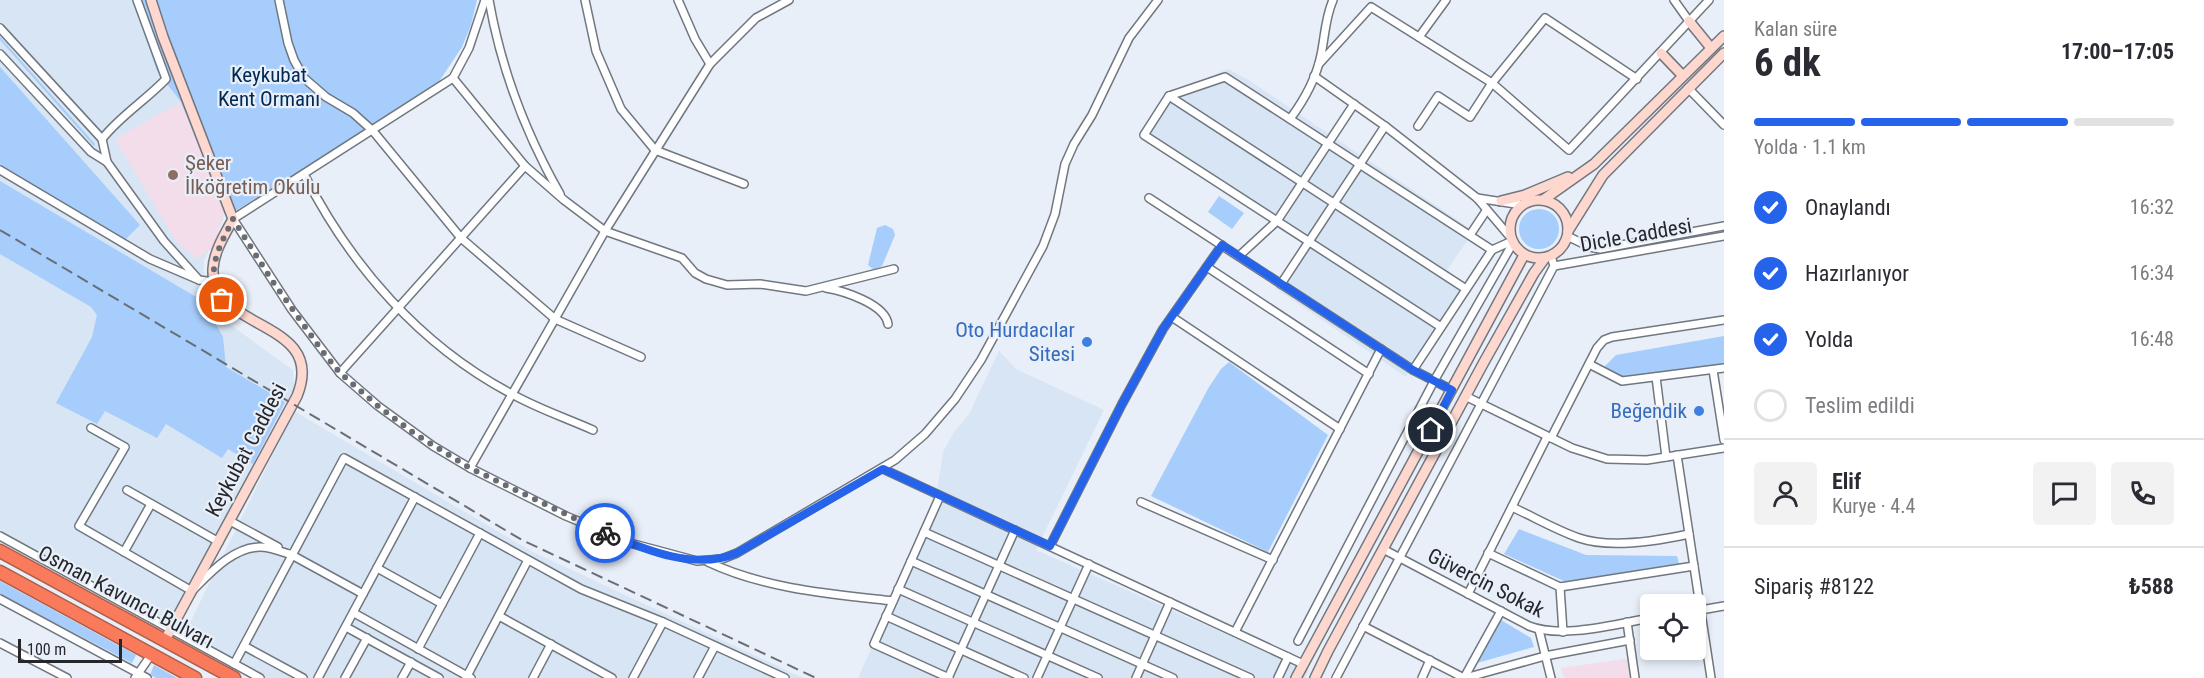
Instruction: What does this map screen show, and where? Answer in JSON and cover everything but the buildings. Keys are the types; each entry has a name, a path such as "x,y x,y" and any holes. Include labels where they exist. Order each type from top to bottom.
{"highway":[{"name":"Osman Kavuncu Bulvarı","path":"0,551 168,635 234,678"},
{"name":"Osman Kavuncu Bulvarı","path":"0,572 195,678"},
{"path":"151,655 168,635"}],"street":[{"path":"137,0 166,79"},
{"path":"151,0 233,219 292,309 340,373 398,421 470,468 566,516 618,538 681,558 706,561 722,559 737,553 883,469 906,452 945,412 973,374 1043,246 1055,214 1065,164 1074,144 1092,115 1129,38 1158,0"},
{"path":"279,0 288,43 304,78 373,130 461,238 555,319 641,357"},
{"path":"0,170 150,259 199,280 214,282 215,258 233,219 453,78 470,48 487,0"},
{"path":"487,0 518,106 564,200"},
{"path":"585,0 596,51 621,109 655,150 744,184"},
{"path":"678,0 695,39 710,64"},
{"path":"470,468 605,231 710,64 756,18 789,0"},
{"path":"1290,119 1305,97 1319,64 1327,15 1333,0"},
{"path":"1419,37 1446,0"},
{"path":"1674,0 1711,48"},
{"path":"1319,64 1371,7 1492,83 1569,150 1709,0"},
{"path":"1418,126 1438,96 1470,117 1492,83 1545,18 1637,79"},
{"path":"0,28 102,139 108,162 164,241 199,280"},
{"path":"1543,200 1594,164 1724,36"},
{"path":"1661,52 1683,76"},
{"path":"1316,678 1328,651 1534,273 1548,257 1563,246 1568,233 1603,175 1724,53"},
{"path":"0,54 91,152 108,162"},
{"path":"102,139 109,129 152,94 175,68"},
{"path":"1314,76 1385,126 1477,198 1524,255 1534,258 1548,257"},
{"path":"1441,327 1144,135 1169,96 1225,77 1492,250"},
{"path":"453,78 525,166 564,200 605,231 682,258 699,276 720,284 760,285 800,291 894,269"},
{"path":"1688,88 1724,125"},
{"path":"1169,96 1466,289"},
{"path":"1239,256 1277,221 1354,104"},
{"path":"1281,284 1385,126"},
{"path":"1500,201 1525,195 1594,164"},
{"path":"340,373 525,166"},
{"path":"304,174 346,245 371,278 399,309 444,349 511,394 593,430"},
{"path":"1149,198 1413,370 1452,390"},
{"path":"1477,198 1522,205"},
{"path":"1299,640 1434,381 1512,241 1510,222 1514,213 1522,205 1532,200 1543,200 1561,210 1567,220 1568,233"},
{"path":"1470,235 1486,210"},
{"name":"Dicle Caddesi","path":"1568,233 1590,247 1600,249 1724,226"},
{"name":"Dicle Caddesi","path":"1554,266 1724,236"},
{"path":"1413,370 1492,250 1512,241"},
{"path":"1050,546 1122,404 1172,317 1222,245"},
{"path":"1296,678 1524,255"},
{"path":"1336,678 1554,266 1548,257"},
{"path":"1207,267 1369,374"},
{"name":"Keykubat Caddesi","path":"168,635 297,396 302,382 300,357 294,348 270,330 226,304 218,295 214,282"},
{"path":"823,287 841,291 867,303 884,313 888,324"},
{"path":"1172,317 1340,429"},
{"path":"1468,594 1599,345 1612,337 1724,321"},
{"path":"1235,632 1382,349"},
{"path":"1589,364 1622,381 1724,368"},
{"path":"1713,370 1724,440"},
{"path":"1656,377 1666,457"},
{"path":"1466,396 1583,453 1607,459 1637,460 1724,448"},
{"path":"91,428 125,447 80,526 192,591 223,563 244,550 263,547 292,555"},
{"path":"1677,455 1696,594"},
{"path":"234,664 344,458 581,589 663,622 772,675 785,678"},
{"path":"883,469 1303,664"},
{"path":"127,490 219,542"},
{"path":"940,496 873,644 949,678 1015,530"},
{"path":"318,678 415,497"},
{"path":"1142,502 1273,560"},
{"path":"124,552 151,504"},
{"path":"1512,507 1580,538 1595,541 1637,542 1689,534"},
{"path":"230,521 363,594"},
{"path":"924,532 1250,678"},
{"path":"418,649 480,533"},
{"path":"0,536 168,635 260,678"},
{"name":"Güvercin Sokak","path":"1383,549 1539,630 1563,632 1640,620"},
{"path":"1488,553 1560,587 1694,566"},
{"path":"354,613 468,677 528,560"},
{"path":"706,561 761,581 833,594 893,601"},
{"path":"911,561 1173,678"},
{"path":"1037,678 1089,564"},
{"path":"377,568 442,604"},
{"path":"1560,587 1563,632"},
{"path":"898,589 1098,678"},
{"path":"0,599 136,675 147,678"},
{"path":"1136,678 1170,602"},
{"path":"1706,609 1724,606"},
{"path":"1464,678 1501,611"},
{"path":"499,616 612,678"},
{"path":"886,616 1024,678"},
{"path":"633,678 663,622"},
{"path":"1627,622 1635,678"},
{"path":"1364,626 1464,678 1545,656 1630,640"},
{"path":"346,627 439,678"},
{"path":"1539,630 1551,678"},
{"path":"345,678 367,638"},
{"path":"0,643 67,678"},
{"path":"533,678 551,644"},
{"path":"244,646 303,678"},
{"path":"698,678 715,646"},
{"path":"1706,652 1711,678"},
{"path":"136,675 151,655"},
{"path":"1278,678 1288,657"},
{"path":"1422,678 1430,660"},
{"path":"402,678 411,662"}],"shaded area":[{"path":"0,0 141,0 163,52 224,217 204,261 203,301 218,316 293,370 294,387 281,417 170,621 0,530"},
{"path":"1228,69 1247,79 1474,231 1447,270 1466,284 1406,377 1275,288 1298,259 1306,239 1139,135 1171,93"},
{"name":"Şeker İlköğretim Okulu","path":"181,102 225,210 213,248 196,259 176,241 115,139"},
{"path":"999,351 1016,369 1104,410 1036,550 1309,671 1305,678 858,678 935,505 943,452 954,432 969,414"},
{"path":"294,411 531,551 803,678 255,678 182,639"},
{"path":"1631,658 1635,678 1564,678 1561,668"}],"green space":[{"name":"Keykubat Kent Ormanı","path":"133,0 477,0 471,25 462,47 438,83 237,210 225,210 181,102 157,71"},
{"path":"0,37 95,144 94,146 0,40"},
{"path":"0,67 140,225 125,240 0,165"},
{"path":"0,181 203,301 223,337 226,367 285,402 253,464 228,449 222,458 166,424 157,438 105,411 97,424 56,403 92,337 97,315 91,307 0,254"},
{"path":"1219,196 1244,213 1232,229 1208,212"},
{"path":"1539,209 1547,210 1553,215 1558,221 1558,237 1553,243 1547,248 1539,249 1531,248 1525,243 1520,237 1519,229 1520,221 1525,215 1531,210"},
{"path":"885,225 893,229 895,235 882,266 874,270 868,265 877,228"},
{"path":"1724,336 1724,367 1624,380 1604,367 1616,355"},
{"path":"1229,362 1328,435 1268,552 1151,496 1209,387 1221,369"},
{"path":"1519,529 1586,555 1677,556 1679,564 1566,582 1504,554"},
{"path":"0,581 136,655 132,663 0,594"},
{"path":"1501,620 1531,638 1534,647 1477,663"},
{"path":"154,665 177,678 156,678 150,675"}],"railway":[{"path":"0,230 522,540 816,678"}],"way so far":[{"path":"222,300 214,282 213,269 217,253 233,219 273,282 323,352 340,373 378,406 415,434 470,468 605,533"}],"place":[{"name":"Şeker İlköğretim Okulu","path":"173,175"},
{"name":"Oto Hurdacılar Sitesi","path":"1087,342"},
{"name":"Beğendik","path":"1699,411"}],"route":[{"path":"605,533 689,560 722,559 737,553 883,469 1050,546 1163,329 1222,245 1413,370 1452,390 1431,430"}]}
